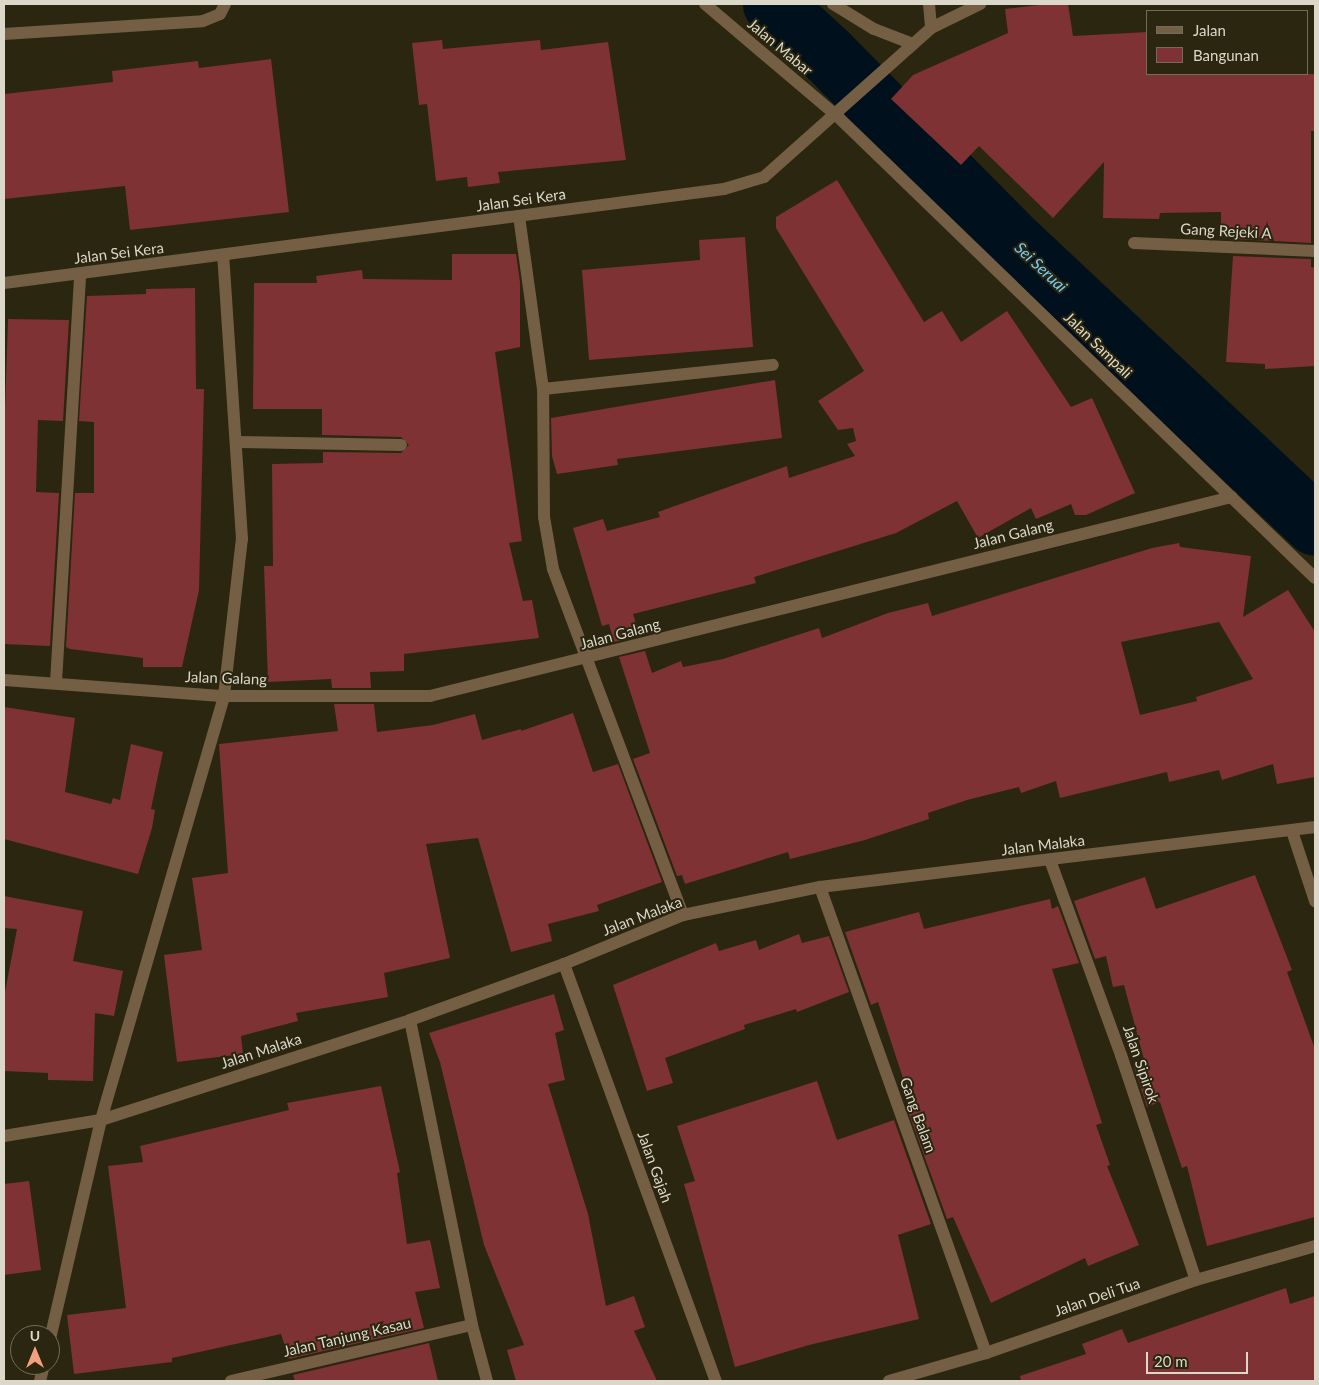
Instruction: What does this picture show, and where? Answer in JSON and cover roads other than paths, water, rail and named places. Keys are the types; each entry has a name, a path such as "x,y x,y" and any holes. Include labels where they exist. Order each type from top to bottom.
{"street":[{"path":"4,34 203,21 220,14 225,4"},
{"name":"Jalan Mabar","path":"705,4 840,111"},
{"path":"833,4 908,48"},
{"path":"929,4 931,28"},
{"name":"Jalan Sei Kera","path":"4,283 223,256 724,189 764,177 931,28 980,4"},
{"name":"Jalan Sampali","path":"840,111 1315,578"},
{"path":"519,216 543,389 544,517 553,569 683,915"},
{"name":"Gang Rejeki A","path":"1134,243 1315,251"},
{"path":"53,1325 101,1120 224,696 242,539 223,256"},
{"path":"56,682 80,274"},
{"path":"543,389 773,365"},
{"path":"236,442 401,445"},
{"name":"Jalan Galang","path":"4,680 56,682 224,696 430,696 586,660 910,575 1232,497"},
{"name":"Jalan Malaka","path":"4,1136 101,1120 410,1020 564,964 683,915 820,887 1315,827"},
{"path":"1292,831 1315,901"},
{"name":"Jalan Sipirok","path":"1050,860 1121,1055 1196,1280"},
{"name":"Gang Balam","path":"820,887 986,1353"},
{"name":"Jalan Gajah","path":"564,964 716,1381"},
{"path":"410,1020 472,1325 487,1381"},
{"name":"Jalan Deli Tua","path":"889,1381 986,1353 1196,1280 1315,1246"},
{"name":"Jalan Tanjung Kasau","path":"231,1381 251,1379 472,1325"}],"waterway":[{"name":"Sei Seruai","path":"773,4 828,55 1016,244 1315,525"}]}
